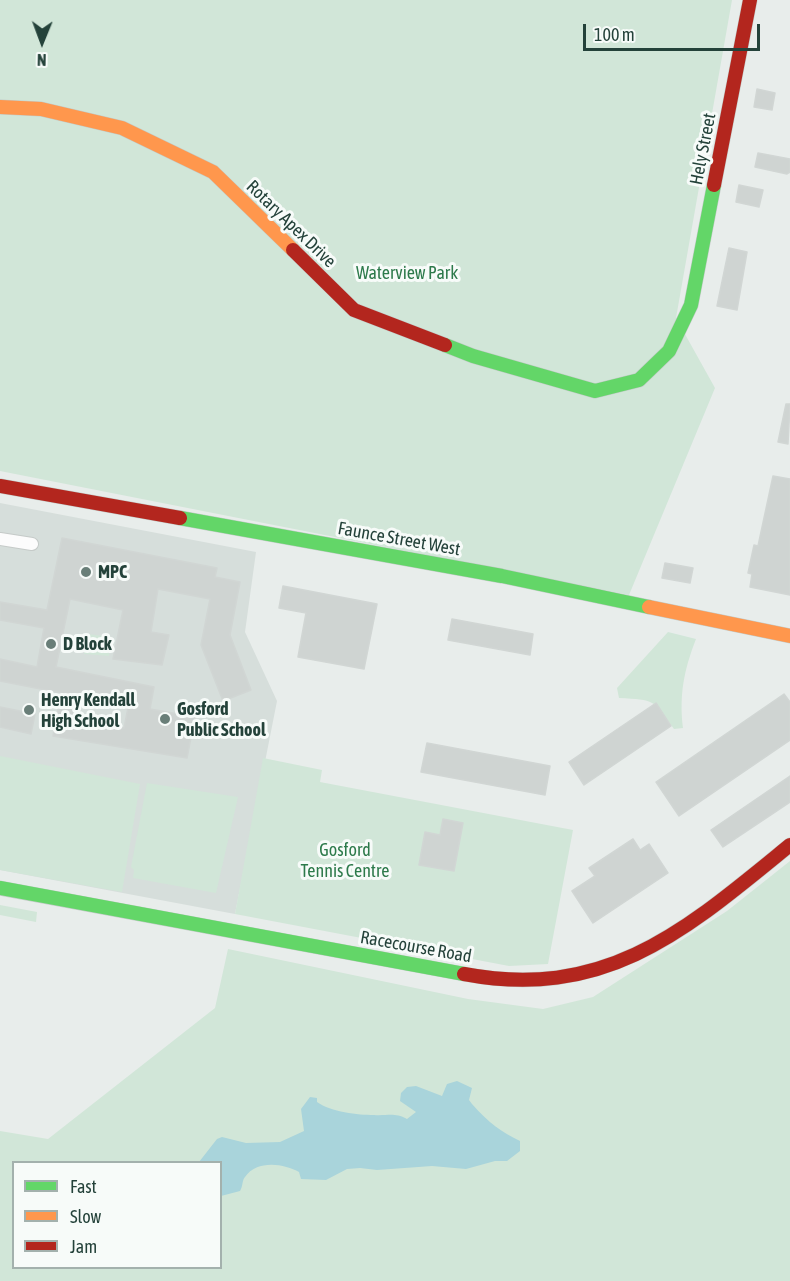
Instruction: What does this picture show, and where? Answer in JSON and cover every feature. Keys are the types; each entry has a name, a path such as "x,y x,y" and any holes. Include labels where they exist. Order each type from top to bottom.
{"street":[{"name":"Hely Street","path":"691,305 750,0"},
{"name":"Rotary Apex Drive","path":"0,107 41,109 122,128 213,172 354,310 473,356 543,377 595,391 639,380 669,351 691,305"},
{"name":"Faunce Street West","path":"0,486 294,541 333,544 790,636"},
{"path":"0,539 32,544"},
{"name":"Racecourse Road","path":"0,888 473,976 540,980 602,970 658,946 719,903 790,845"}],"shaded area":[{"path":"0,503 256,552 245,632 277,701 235,914 0,870"}],"green space":[{"name":"Waterview Park","path":"0,0 732,0 676,318 715,388 629,595 0,471"},
{"path":"668,632 696,639 688,661 684,683 683,728 674,729 662,712 652,703 640,699 619,698 617,688"},
{"path":"88,634 111,637 109,656 84,654"},
{"path":"0,756 140,784 122,892 0,870"},
{"name":"Gosford Tennis Centre","path":"263,758 322,770 320,782 573,830 548,964 509,966 235,914"},
{"path":"147,783 238,797 216,893 133,878 134,870 131,867"},
{"path":"790,861 790,1281 0,1281 0,1131 48,1139 215,1008 228,949 468,999 543,1009 593,997 727,911"},
{"path":"0,905 37,912 36,922 0,915"}],"water":[{"path":"457,1081 472,1088 469,1100 472,1104 484,1117 520,1141 520,1151 507,1161 495,1161 466,1169 432,1166 377,1170 347,1169 326,1180 301,1179 299,1172 293,1169 279,1165 264,1165 250,1171 244,1178 240,1191 222,1196 222,1161 200,1161 217,1139 222,1137 246,1143 280,1142 304,1131 301,1109 310,1097 317,1098 317,1102 337,1111 395,1115 407,1119 416,1112 400,1101 401,1093 407,1087 416,1086 442,1096 447,1084"}],"building":[{"path":"757,89 775,93 772,110 754,107"},
{"path":"758,153 790,159 790,172 787,174 755,167"},
{"path":"739,185 763,190 759,207 736,202"},
{"path":"729,248 747,252 737,310 717,306"},
{"path":"786,404 790,404 788,444 778,442"},
{"path":"773,476 790,479 790,595 750,587 752,574 748,573 754,545 758,546"},
{"path":"62,538 217,568 215,577 240,582 230,635 251,690 223,701 201,645 210,599 158,589 151,632 169,635 162,665 113,659 123,610 70,599 56,667 154,687 150,709 195,717 187,758 53,736 61,693 0,681 0,659 37,667 44,628 0,620 0,602 47,610","holes":["84,694 129,703 124,728 78,719"]},
{"path":"665,563 693,568 690,583 662,578"},
{"path":"283,586 377,604 364,669 298,657 306,613 279,608"},
{"path":"452,619 533,634 530,655 448,640"},
{"path":"784,694 790,702 790,740 679,816 656,782"},
{"path":"656,703 671,726 584,785 569,762"},
{"path":"0,707 35,714 31,734 0,727"},
{"path":"427,743 550,766 545,795 421,772"},
{"path":"790,776 790,802 723,847 711,830"},
{"path":"443,819 463,823 454,871 419,865 425,832 440,835"},
{"path":"633,839 640,850 649,844 668,873 593,923 572,891 595,876 589,868"}],"traffic: fast":[{"path":"445,345 473,356 595,391 639,380 669,351 691,305 714,185"},
{"path":"180,518 502,576 649,607"},
{"path":"0,888 464,974"}],"traffic: slow":[{"path":"0,107 41,109 122,128 213,172 293,250"},
{"path":"649,607 790,636"}],"traffic: jam":[{"path":"714,185 750,0"},
{"path":"293,250 354,310 445,345"},
{"path":"0,486 180,518"},
{"path":"464,974 515,980 561,977 603,967 642,951 679,930 716,904 790,845"}],"place":[{"name":"MPC","path":"86,572"},
{"name":"D Block","path":"51,644"},
{"name":"Henry Kendall High School","path":"29,710"},
{"name":"Gosford Public School","path":"165,719"}]}
